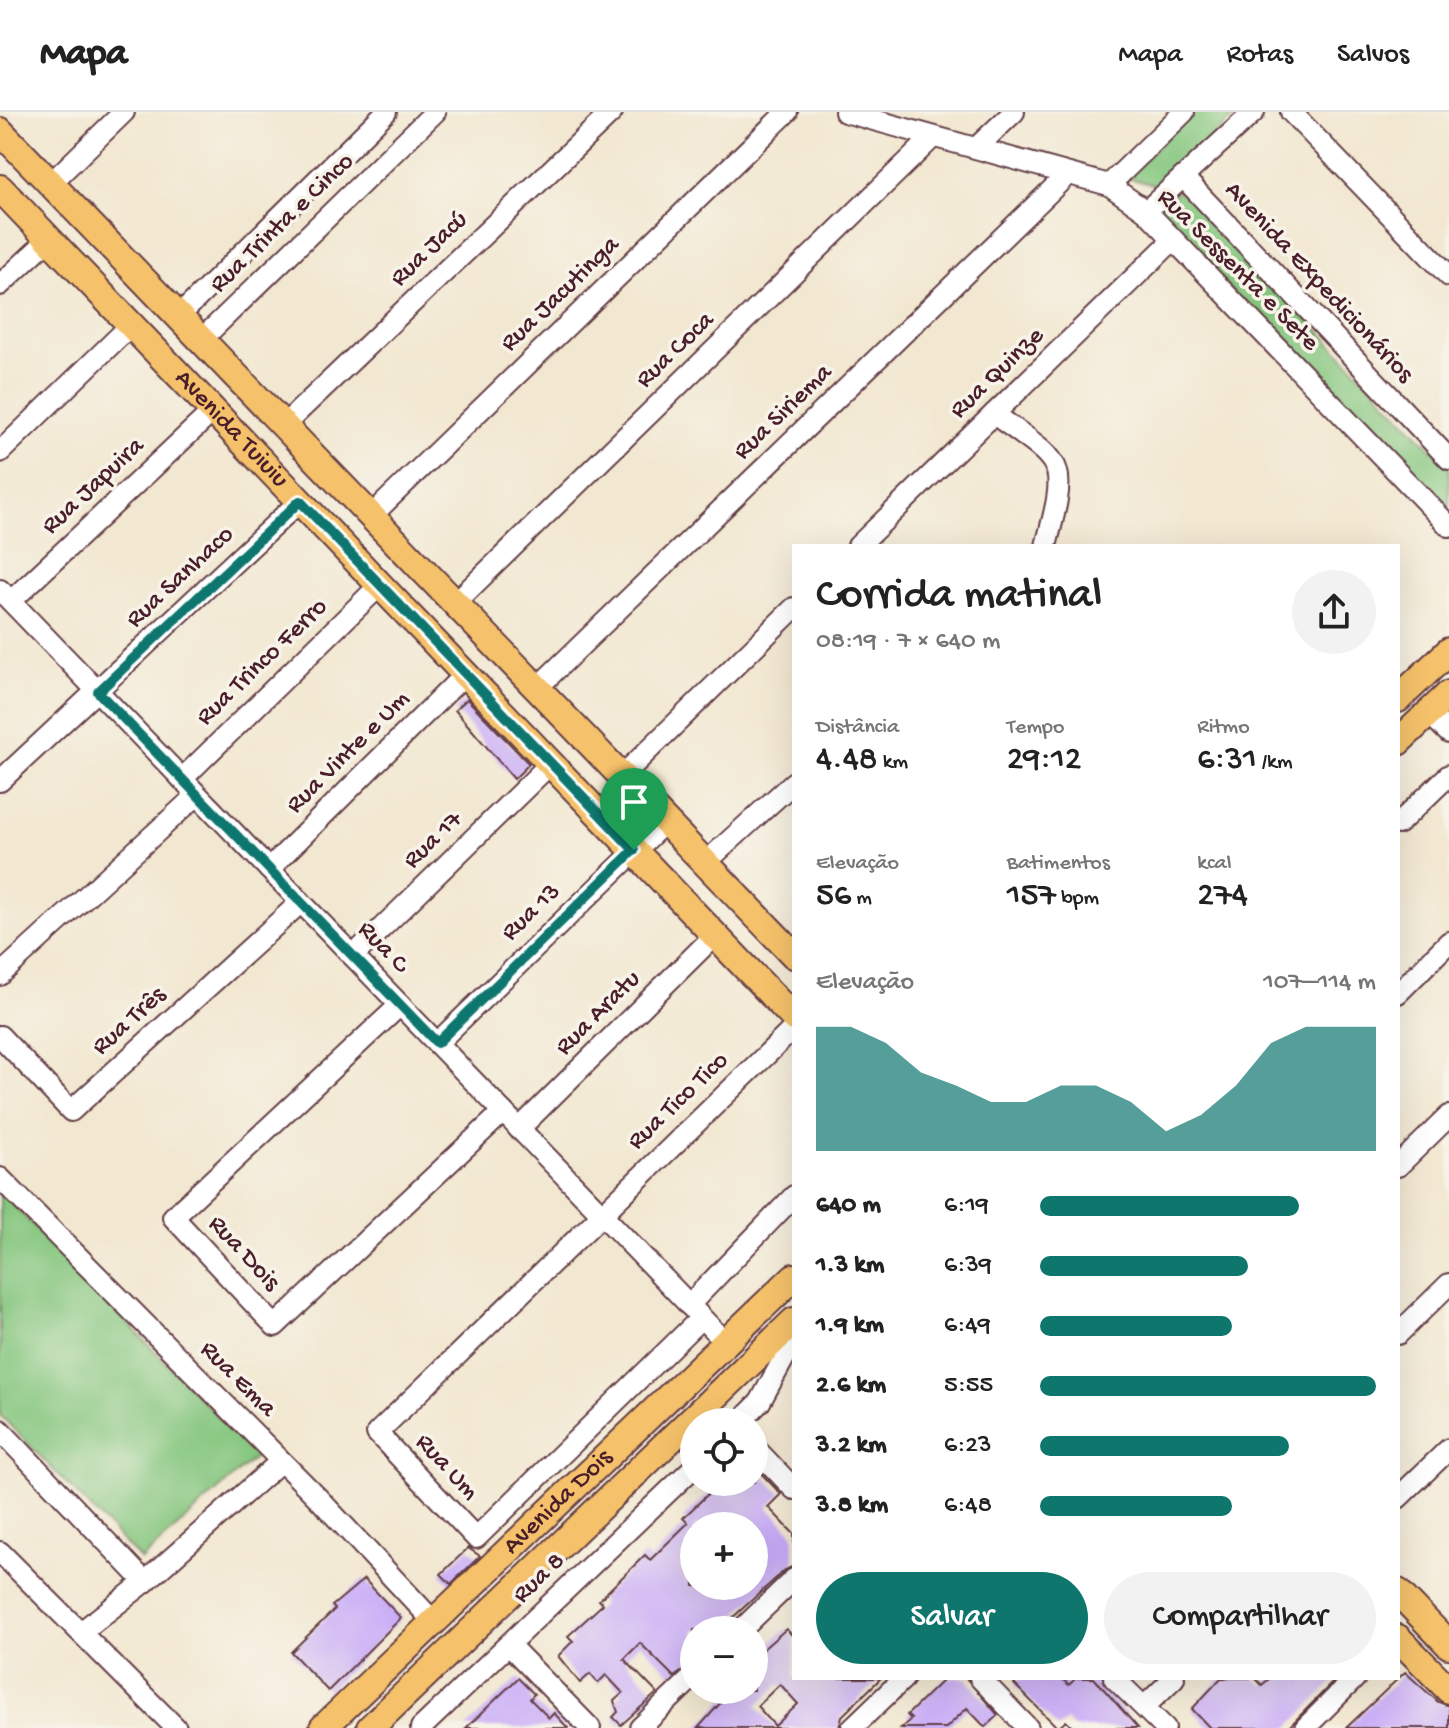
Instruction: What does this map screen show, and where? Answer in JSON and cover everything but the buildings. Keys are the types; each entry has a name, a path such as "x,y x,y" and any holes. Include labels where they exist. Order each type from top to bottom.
{"main road":[{"name":"Avenida Tuiuiu","path":"0,131 10,158 51,183 792,952"},
{"name":"Avenida Tuiuiu","path":"0,188 792,1016"},
{"path":"1400,697 1449,651"},
{"path":"1400,740 1449,694"},
{"name":"Avenida Dois","path":"323,1728 792,1279"},
{"name":"Avenida Dois","path":"370,1728 788,1340"},
{"path":"1400,1594 1446,1635"},
{"path":"1400,1640 1446,1681"}],"street":[{"path":"51,183 124,112"},
{"path":"179,316 386,112"},
{"name":"Rua Trinta e Cinco","path":"201,340 435,112"},
{"name":"Rua Jacú","path":"284,425 612,112"},
{"name":"Rua Jacutinga","path":"371,516 787,112"},
{"name":"Rua Sessenta e Sete","path":"845,112 1109,185 1146,211 1449,526"},
{"path":"977,147 1014,112"},
{"path":"1109,185 1184,112"},
{"path":"1146,211 1254,112"},
{"path":"1291,112 1449,276"},
{"name":"Rua Coca","path":"455,603 933,137"},
{"name":"Rua Siriema","path":"537,688 1067,175"},
{"name":"Avenida Expedicionários","path":"1183,177 1449,459"},
{"path":"0,285 49,239"},
{"name":"Rua Quinze","path":"860,544 1173,240"},
{"path":"0,452 131,325"},
{"name":"Rua Japuira","path":"6,596 213,411"},
{"path":"994,414 1048,454 1059,471 1060,492 1047,544"},
{"name":"Rua Sanhaco","path":"0,781 300,501"},
{"name":"Rua Trinco Ferro","path":"182,779 380,585"},
{"name":"Rua C","path":"6,596 726,1343"},
{"path":"622,776 790,621"},
{"name":"Rua Vinte e Um","path":"269,869 465,674"},
{"path":"1429,713 1449,733"},
{"name":"Rua 17","path":"353,956 551,763"},
{"path":"1400,822 1449,775"},
{"path":"705,863 792,784"},
{"path":"0,975 197,795"},
{"name":"Rua 13","path":"437,1043 665,822"},
{"name":"Rua Três","path":"0,1036 71,1111 301,902"},
{"name":"Rua Aratu","path":"519,1129 715,935"},
{"path":"1400,991 1449,942"},
{"name":"Rua Dois","path":"400,1005 173,1217 275,1326 503,1112"},
{"name":"Rua Tico Tico","path":"601,1214 792,1030"},
{"path":"1400,1164 1449,1116"},
{"name":"Rua Ema","path":"0,1178 281,1461 434,1622"},
{"path":"695,1312 792,1198"},
{"name":"Rua Um","path":"601,1214 377,1433 476,1538 695,1312"},
{"path":"1400,1332 1449,1284"},
{"path":"754,1408 760,1402 788,1340"},
{"path":"0,1430 145,1582"},
{"path":"1400,1496 1449,1449"},
{"path":"81,1632 145,1582 281,1461"},
{"path":"768,1462 792,1487"},
{"name":"Rua 8","path":"421,1728 680,1480"},
{"path":"0,1552 176,1728"},
{"path":"756,1616 792,1581"},
{"path":"509,1645 590,1728"},
{"path":"439,1662 463,1686"},
{"path":"852,1728 902,1680"},
{"path":"982,1680 1028,1728"},
{"path":"1116,1680 1165,1728"},
{"path":"1145,1706 1172,1680"},
{"path":"1305,1728 1353,1680"},
{"path":"640,1728 680,1689"}],"green space":[{"path":"1193,112 1239,112 1160,187 1126,177"},
{"path":"1182,187 1449,467 1449,519 1156,211"},
{"path":"0,1191 256,1456 141,1560 0,1415"}],"route":[{"path":"300,501 634,850 437,1043 98,692 300,501"}]}
